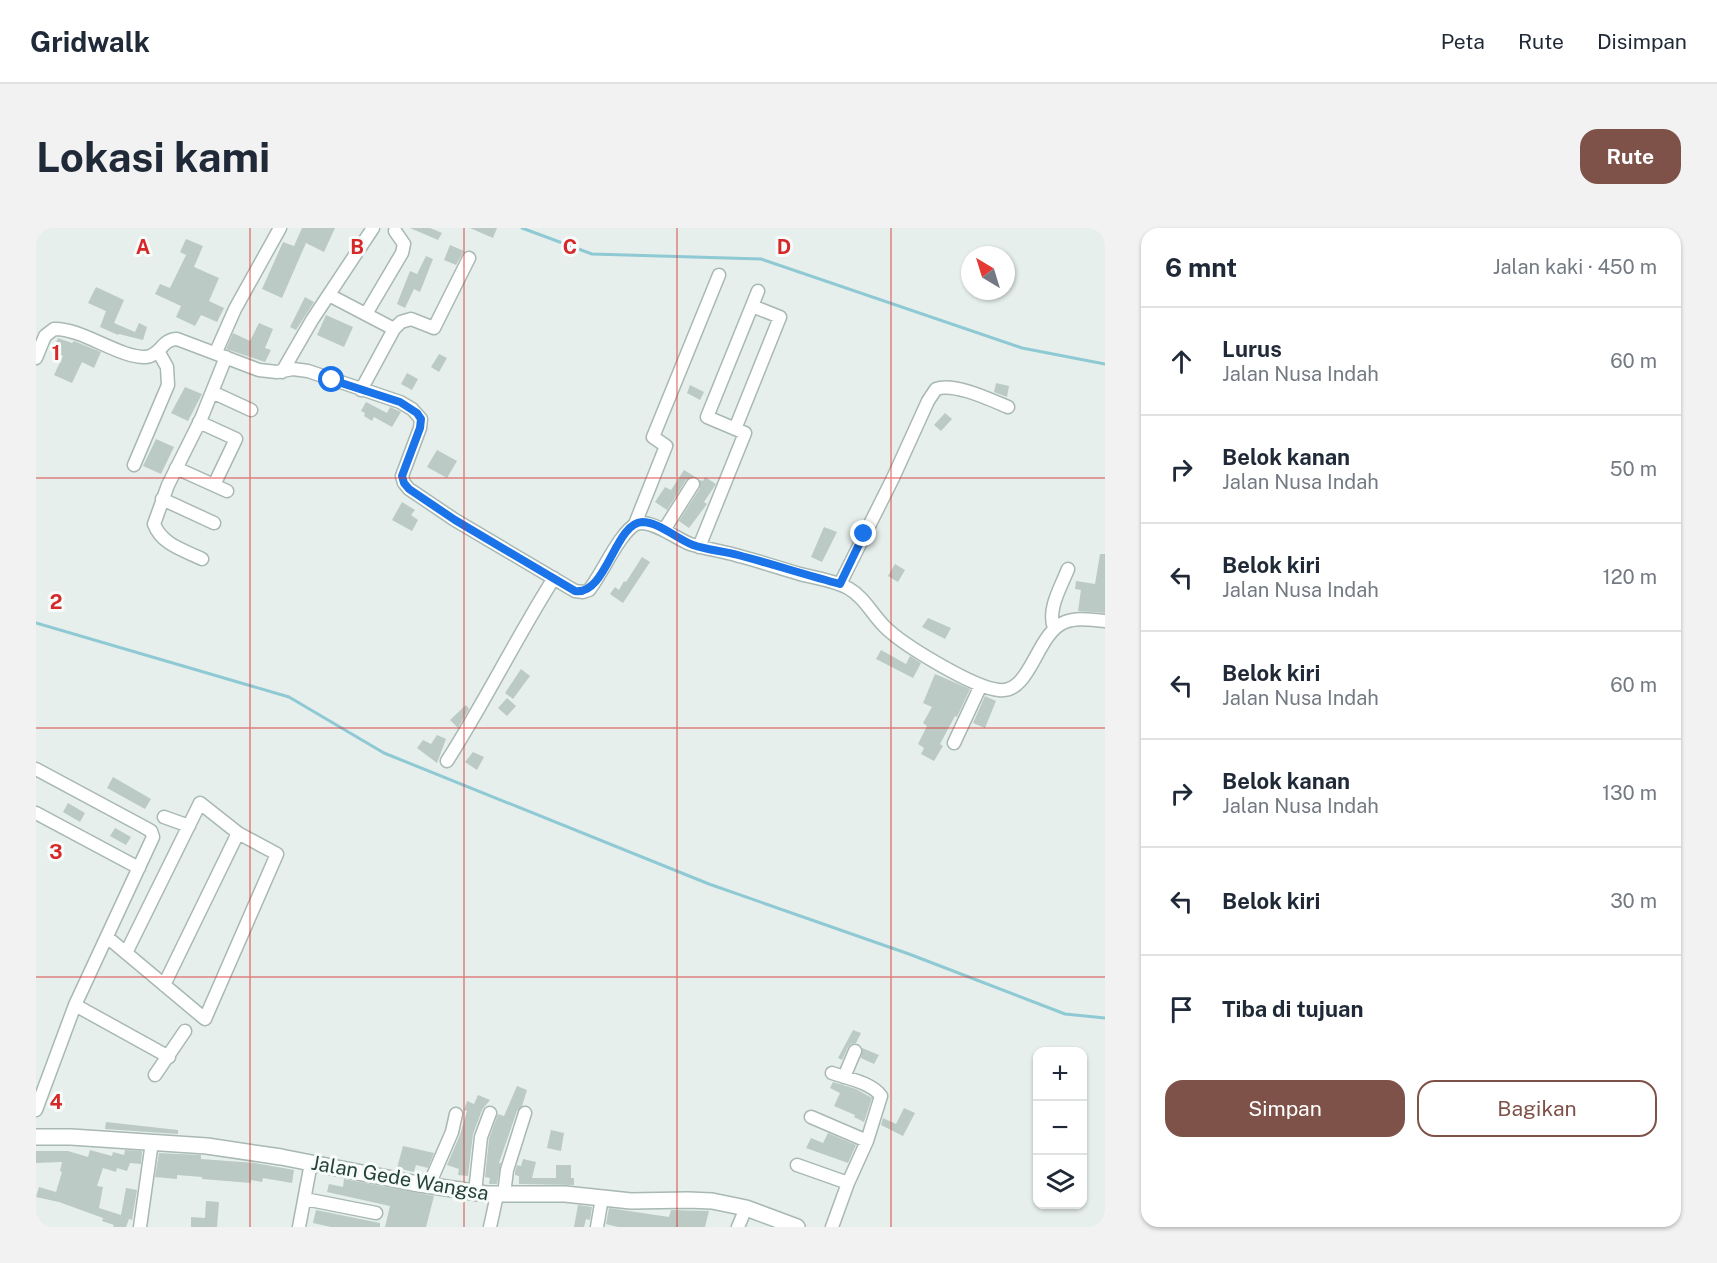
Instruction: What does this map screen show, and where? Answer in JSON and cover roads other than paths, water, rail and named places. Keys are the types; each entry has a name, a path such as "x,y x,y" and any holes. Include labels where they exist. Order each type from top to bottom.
{"street":[{"path":"202,559 165,541 154,524 162,499 212,392 235,309 280,228"},
{"path":"282,372 305,332 373,228"},
{"path":"366,314 402,254 404,244 395,231"},
{"path":"361,390 394,329 401,322 411,318 434,328 469,258"},
{"path":"36,358 45,336 54,329 67,331 137,356 146,357 158,351 167,341 177,339 259,370 282,372 301,370 400,402 417,413 421,419 420,428 402,476 409,489 455,520 575,591 583,592 589,590 597,581 624,536 635,524 666,446 653,437 719,275"},
{"path":"699,547 746,433 706,417 758,291"},
{"path":"329,295 394,329"},
{"path":"735,429 780,317 752,306"},
{"path":"134,465 168,385 167,368 158,351"},
{"path":"840,584 936,389 945,387 963,390 1008,407"},
{"path":"212,392 251,410"},
{"path":"199,422 236,440 214,485"},
{"path":"176,468 227,491"},
{"path":"664,530 693,484"},
{"path":"162,499 214,523"},
{"path":"635,524 641,522 650,524 684,542 699,547 734,554 840,584 859,595 884,626 901,640 929,658 981,685 1000,690 1016,686 1024,677 1047,635 1054,628 1067,620 1105,621"},
{"path":"1054,628 1052,615 1054,606 1068,569"},
{"path":"447,761 471,724 528,619 554,578"},
{"path":"954,743 981,685"},
{"path":"36,769 151,831 153,837 75,1005 36,1110"},
{"path":"107,937 126,953 164,985 205,1019 277,854 238,833 200,803 126,953"},
{"path":"36,813 139,868"},
{"path":"164,817 189,826"},
{"path":"164,985 238,833"},
{"path":"75,1005 168,1057"},
{"path":"155,1075 185,1031"},
{"path":"832,1227 867,1141 881,1096 878,1091 838,1075 855,1051"},
{"path":"475,1192 481,1137 490,1113"},
{"path":"490,1227 525,1113"},
{"path":"429,1185 452,1132 456,1114"},
{"path":"811,1117 867,1141"},
{"name":"Jalan Gede Wangsa","path":"36,1137 152,1142 235,1150 429,1185 501,1195 565,1194 649,1202 700,1200 746,1208 797,1227"},
{"path":"140,1227 152,1142"},
{"path":"299,1227 311,1164"},
{"path":"797,1165 848,1183"},
{"path":"597,1227 602,1197"},
{"path":"305,1199 376,1213"},
{"path":"738,1227 746,1208"}],"waterway":[{"path":"522,228 592,254 761,259 1022,348 1105,364"},
{"path":"36,623 289,697 384,753 709,884 909,954 1065,1014 1105,1018"}]}
